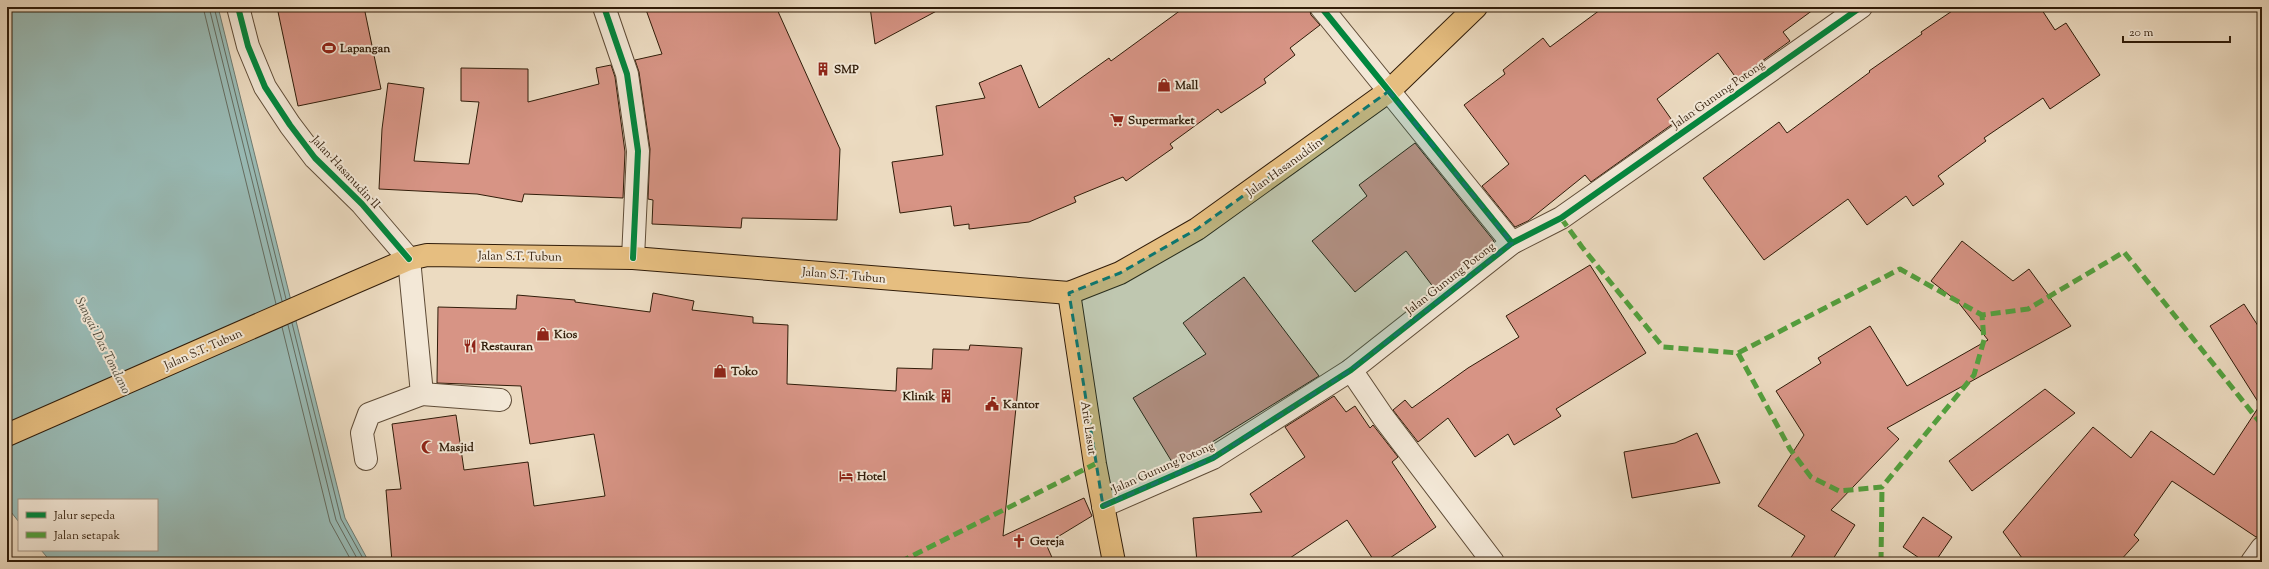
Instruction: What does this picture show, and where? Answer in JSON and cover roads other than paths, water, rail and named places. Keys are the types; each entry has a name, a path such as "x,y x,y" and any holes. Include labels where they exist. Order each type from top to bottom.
{"main road":[{"name":"Jalan Hasanuddin","path":"1069,293 1120,273 1197,229 1389,91 1476,7"},
{"name":"Jalan S.T. Tubun","path":"7,435 351,284 409,260 427,255 633,258 1069,293"},
{"name":"Arie Lasut","path":"1069,293 1103,506 1114,562"}],"street":[{"name":"Jalan Hasanudin II","path":"238,7 248,46 265,87 290,125 315,158 362,204 409,260"},
{"path":"604,7 627,74 638,151 633,258"},
{"path":"1321,7 1512,243"},
{"name":"Jalan Gunung Potong","path":"1103,506 1214,458 1351,370 1512,243 1561,218 1861,7"},
{"path":"409,260 422,394"},
{"path":"1351,370 1383,417 1493,562"},
{"path":"366,460 362,433 369,414 422,394 500,400"},
{"path":"2252,562 2262,548"}],"water":[{"name":"Sungai Das Tondano","path":"7,7 218,7 345,518 369,562 51,562 42,551 158,551 158,499 18,499 18,521 7,507"}],"place":[{"name":"Lapangan","path":"329,48"},
{"name":"SMP","path":"823,69"},
{"name":"Mall","path":"1164,85"},
{"name":"Supermarket","path":"1117,120"},
{"name":"Kios","path":"543,334"},
{"name":"Restauran","path":"470,346"},
{"name":"Toko","path":"720,371"},
{"name":"Klinik","path":"946,396"},
{"name":"Kantor","path":"992,404"},
{"name":"Masjid","path":"428,447"},
{"name":"Hotel","path":"846,476"},
{"name":"Gereja","path":"1019,541"}]}
